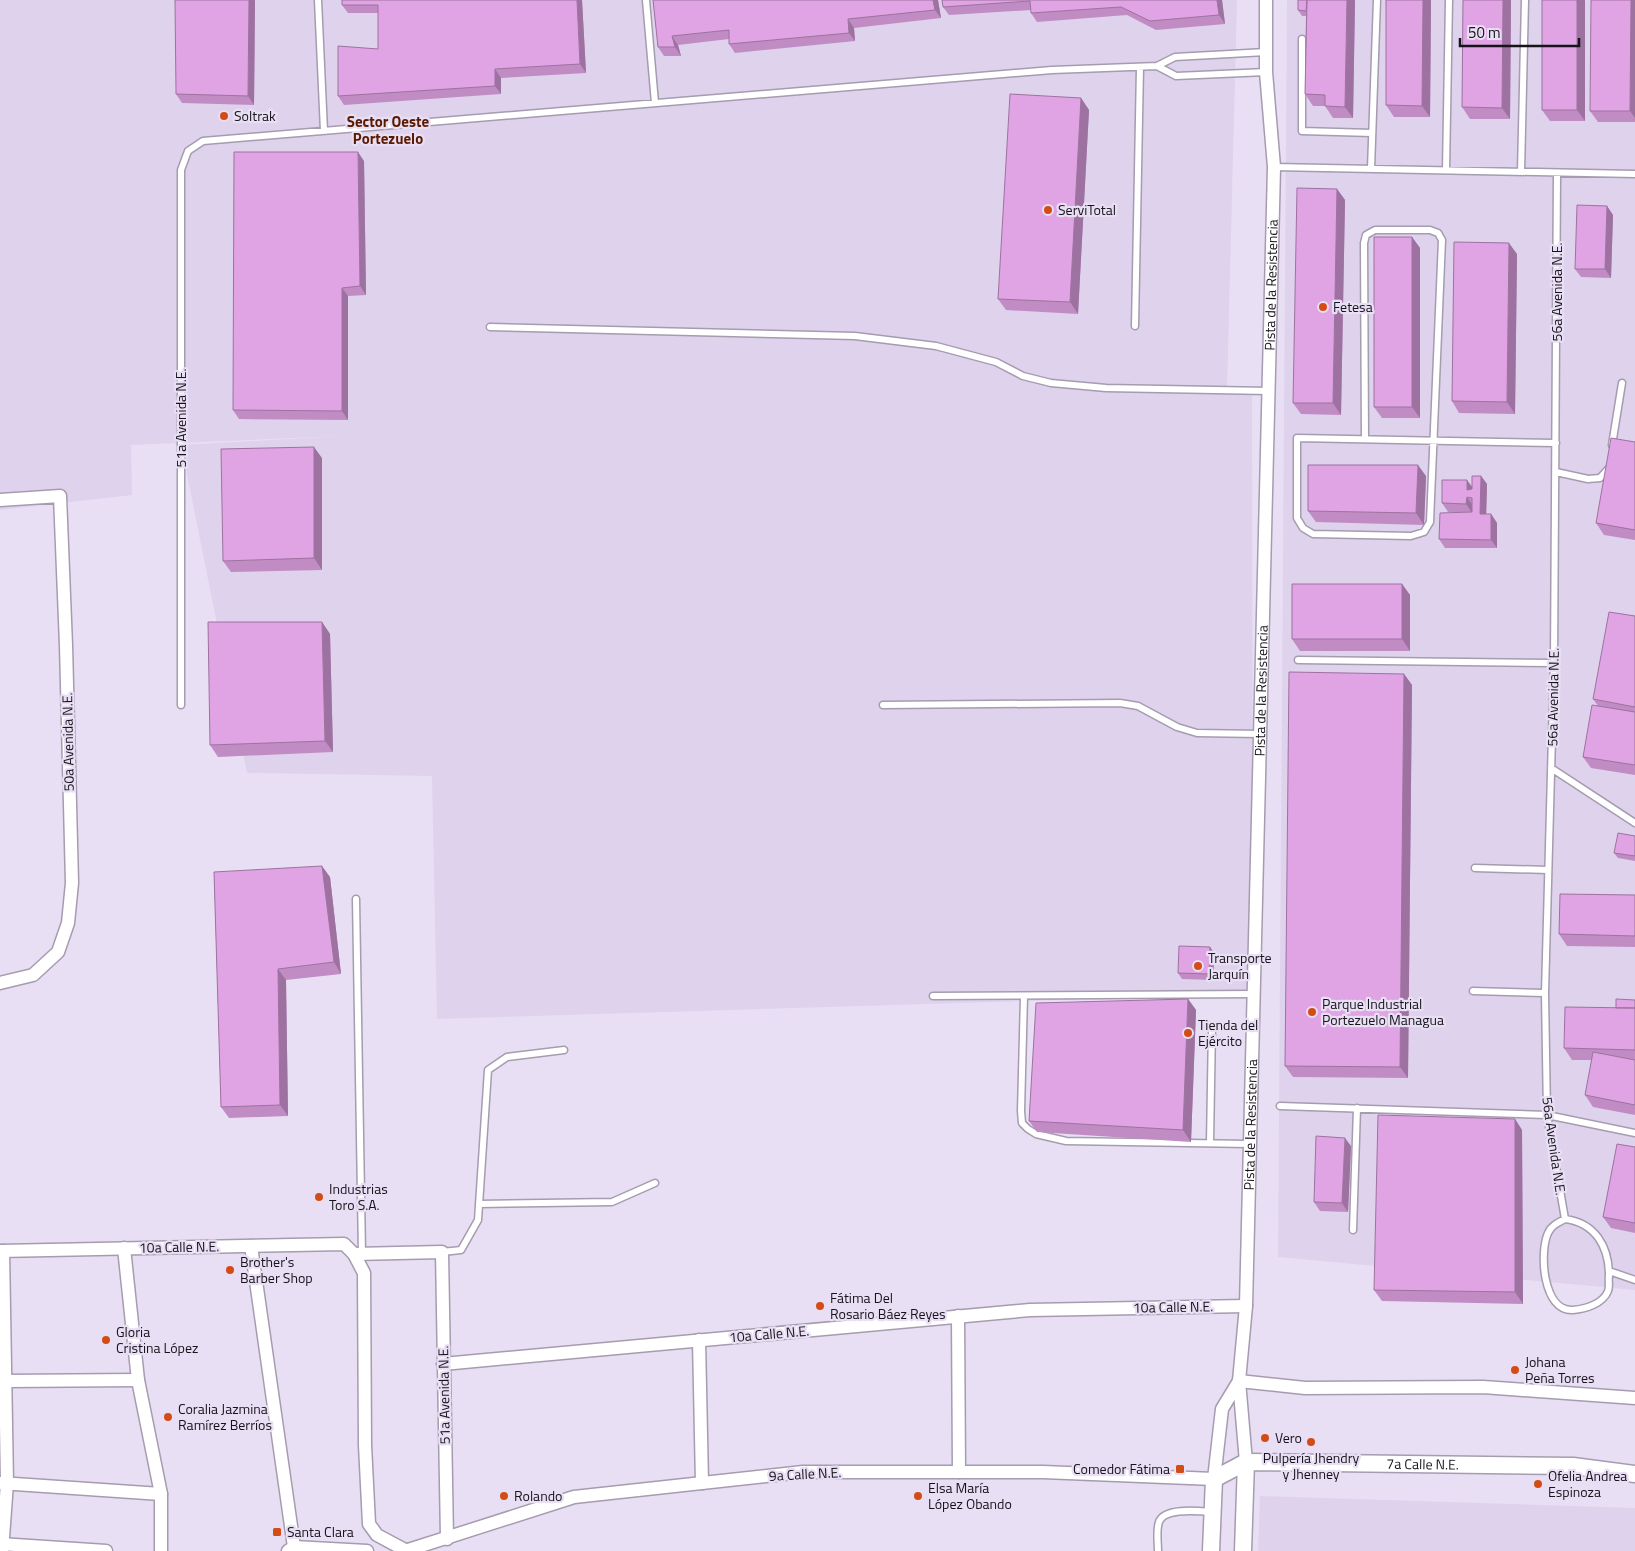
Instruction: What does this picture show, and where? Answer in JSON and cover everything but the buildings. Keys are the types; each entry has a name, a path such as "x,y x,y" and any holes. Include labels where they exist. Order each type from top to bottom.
{"street":[{"name":"Pista de la Resistencia","path":"1243,1551 1246,1462 1239,1381 1246,1306 1274,168 1266,72 1266,0"},
{"name":"50a Avenida N.E.","path":"0,500 60,496 72,883 68,923 58,952 33,975 0,983"},
{"name":"10a Calle N.E.","path":"2,1251 344,1244 358,1254"},
{"path":"251,1246 290,1549 367,1551"},
{"path":"124,1248 138,1380 161,1494 161,1551"},
{"path":"2,1251 5,1381 2,1547 106,1551"},
{"path":"406,1551 377,1535 370,1524 365,1445 364,1273 358,1254 442,1252"},
{"name":"51a Avenida N.E.","path":"442,1252 447,1539"},
{"name":"10a Calle N.E.","path":"443,1364 1030,1310 1246,1306"},
{"path":"958,1316 959,1472"},
{"path":"699,1340 702,1483"},
{"path":"5,1381 138,1380"},
{"name":"Pista de la Resistencia","path":"1211,1551 1214,1479 1222,1409 1239,1381"},
{"path":"1239,1381 1305,1388 1483,1387 1635,1398"},
{"name":"7a Calle N.E.","path":"1214,1479 1246,1462 1573,1466 1635,1474"},
{"name":"9a Calle N.E.","path":"406,1551 574,1496 803,1472 1043,1472 1214,1479"},
{"path":"3,1483 161,1494"}],"lane":[{"path":"318,0 324,131 1052,70 1157,66 1175,57 1266,52"},
{"path":"646,0 654,103"},
{"path":"1372,169 1377,0"},
{"path":"1446,170 1449,0"},
{"path":"1521,172 1525,0"},
{"path":"1302,39 1302,131 1372,133"},
{"path":"1135,326 1140,66"},
{"path":"1157,66 1176,76 1266,72"},
{"name":"51a Avenida N.E.","path":"181,705 181,170 188,151 203,141 324,131"},
{"path":"1274,168 1635,174"},
{"name":"56a Avenida N.E.","path":"1557,173 1554,663 1545,993 1547,1115 1565,1219"},
{"path":"1365,439 1364,243 1366,235 1375,230 1430,230 1438,233 1442,240 1434,440 1430,522 1424,532 1411,536 1313,534 1302,528 1297,518 1297,438 1365,439 1434,440 1556,443"},
{"path":"490,327 855,336 936,346 996,362 1023,376 1052,383 1106,388 1269,391"},
{"path":"1612,450 1622,383"},
{"path":"1556,472 1588,479 1600,478 1608,470 1610,460"},
{"path":"1298,660 1554,663"},
{"path":"883,705 1120,703 1138,706 1177,727 1197,733 1260,734"},
{"path":"1551,768 1635,823"},
{"path":"1475,868 1548,870"},
{"path":"356,898 358,1254"},
{"path":"1473,990 1545,993"},
{"path":"933,996 1253,994"},
{"path":"1024,996 1021,1111 1022,1123 1028,1129 1036,1134 1066,1141 1249,1144"},
{"path":"1210,1143 1212,1027"},
{"path":"442,1252 461,1250 478,1220 488,1070 507,1057 564,1050"},
{"path":"1280,1106 1547,1115 1635,1133"},
{"path":"1353,1230 1357,1108"},
{"path":"479,1204 612,1202 655,1183"},
{"path":"1565,1219 1578,1221 1591,1228 1602,1242 1607,1256 1609,1271 1608,1291 1601,1300 1592,1306 1571,1310 1561,1308 1554,1303 1549,1292 1545,1272 1547,1234 1553,1225 1565,1219"},
{"path":"1609,1271 1635,1280"},
{"path":"1158,1551 1159,1521 1165,1514 1186,1510 1213,1512"}],"shaded area":[{"path":"0,0 1237,0 1227,391 1252,390 1253,994 437,1019 432,776 247,773 181,445 341,436 131,445 132,495 0,510"},
{"path":"1287,0 1635,0 1635,1290 1278,1257"},
{"path":"1260,1496 1635,1508 1635,1551 1258,1551"}],"place":[{"name":"Soltrak","path":"224,116"},
{"name":"ServiTotal","path":"1048,210"},
{"name":"Fetesa","path":"1323,307"},
{"name":"Transporte Jarquín","path":"1198,966"},
{"name":"Parque Industrial Portezuelo Managua","path":"1312,1012"},
{"name":"Tienda del Ejército","path":"1188,1033"},
{"name":"Industrias Toro S.A.","path":"319,1197"},
{"name":"Brother's Barber Shop","path":"230,1270"},
{"name":"Fátima Del Rosario Báez Reyes","path":"820,1306"},
{"name":"Gloria Cristina López","path":"106,1340"},
{"name":"Johana Peña Torres","path":"1515,1370"},
{"name":"Coralia Jazmina Ramírez Berríos","path":"168,1417"},
{"name":"Vero","path":"1265,1438"},
{"name":"Pulpería Jhendry y Jhenney","path":"1311,1442"},
{"name":"Comedor Fátima","path":"1180,1469"},
{"name":"Ofelia Andrea Espinoza","path":"1538,1484"},
{"name":"Rolando","path":"504,1496"},
{"name":"Elsa María López Obando","path":"918,1496"},
{"name":"Santa Clara","path":"277,1532"}],"district":[{"name":"Sector Oeste Portezuelo","path":"388,130"}]}
